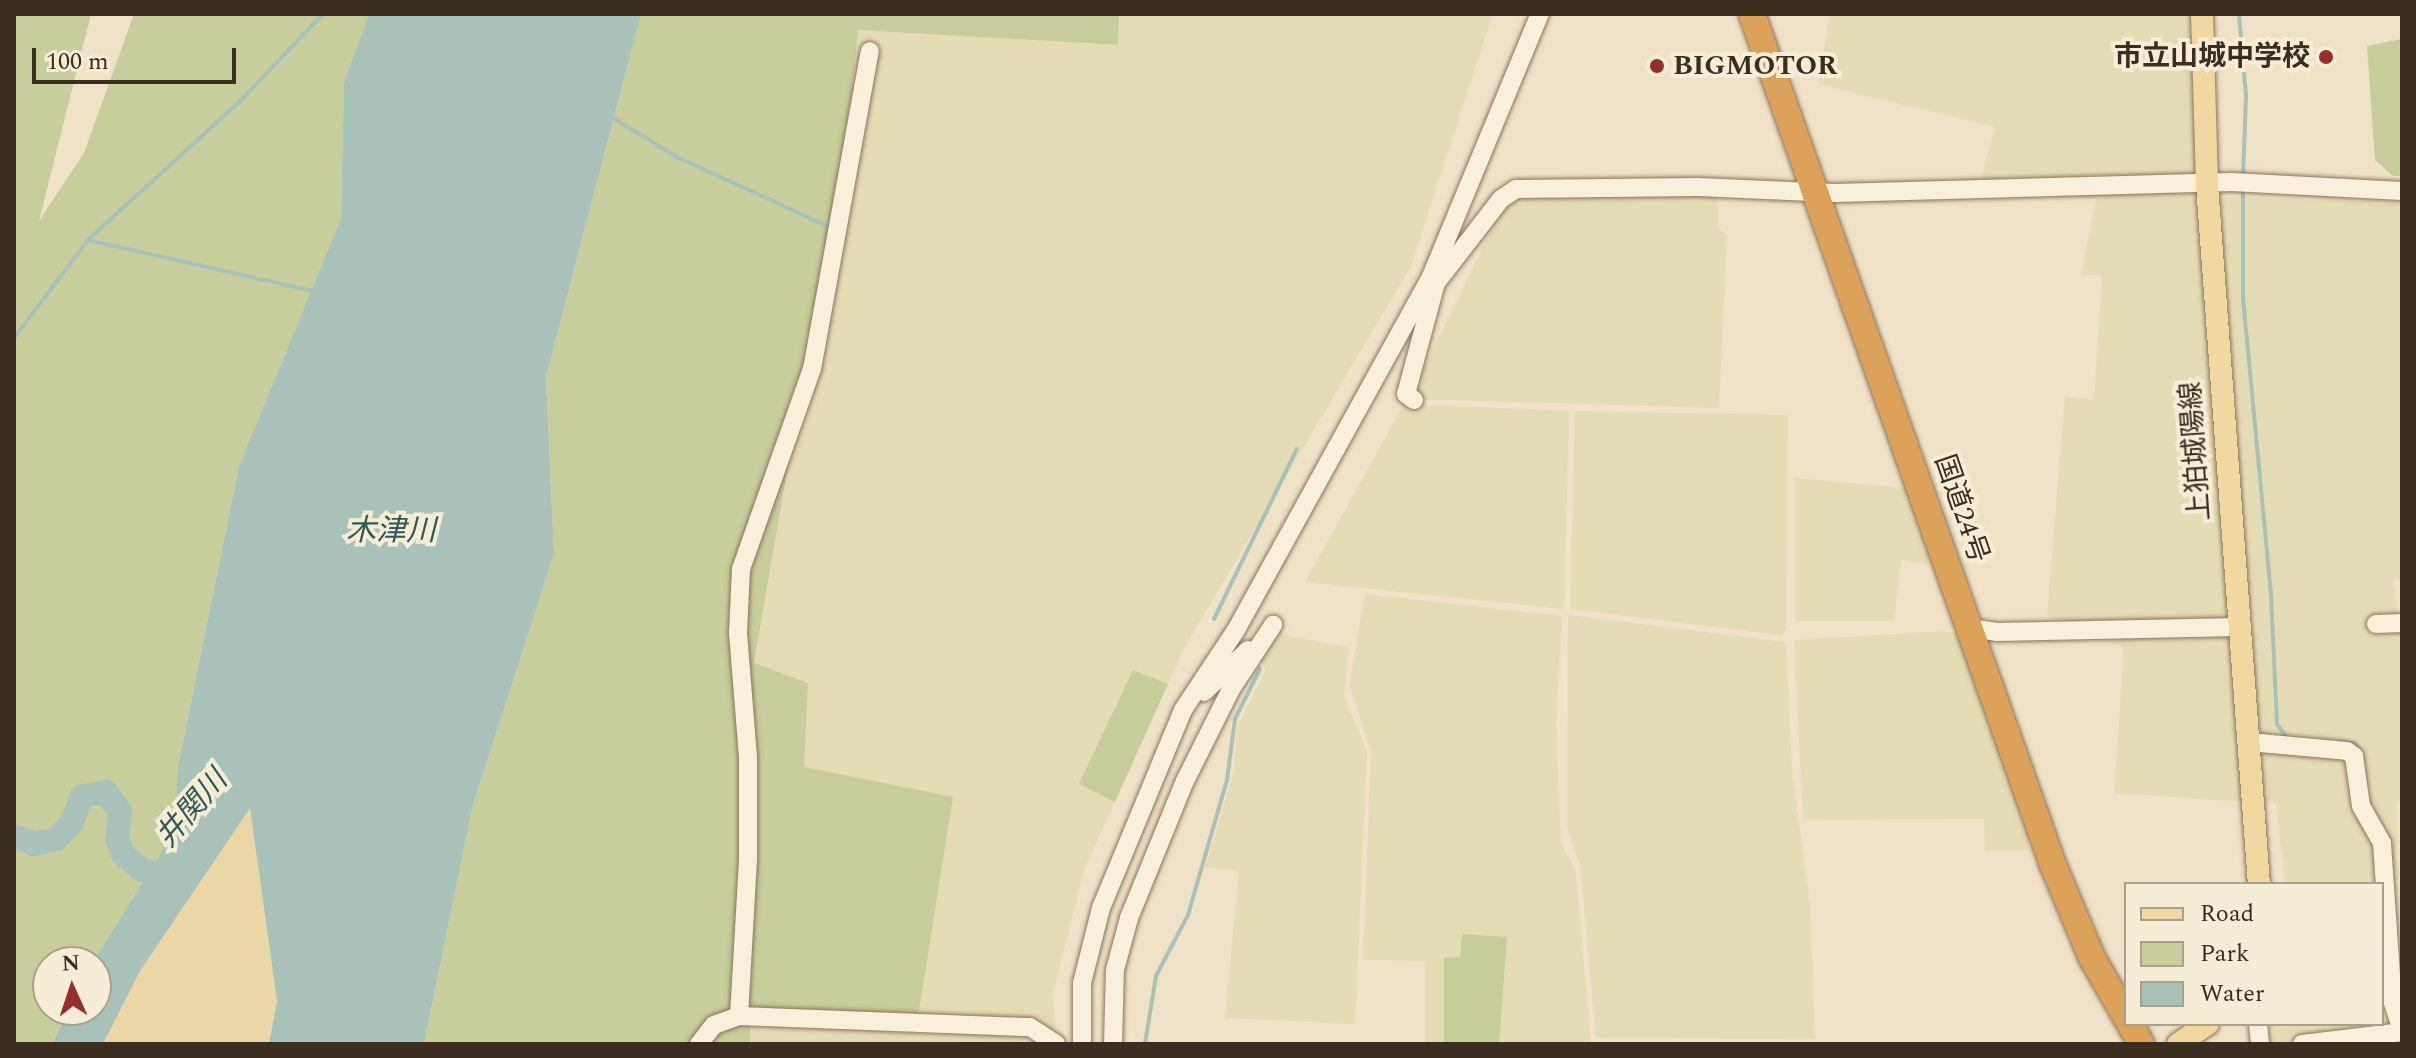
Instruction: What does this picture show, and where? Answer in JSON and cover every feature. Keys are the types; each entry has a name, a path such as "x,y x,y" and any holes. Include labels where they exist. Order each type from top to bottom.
{"highway":[{"name":"国道24号","path":"1752,14 2053,865 2092,958 2124,1014"},
{"path":"2131,1026 2141,1044"}],"main road":[{"name":"上狛城陽線","path":"2202,14 2207,185 2259,882"},
{"path":"2178,1044 2205,1026"}],"street":[{"path":"1082,1044 1082,983 1101,908 1183,710 1196,695 1343,443 1433,281 1540,14"},
{"path":"739,1016 748,859 748,757 738,633 741,569 812,369 870,51"},
{"path":"1414,400 1406,394 1433,281 1501,199 1516,189 1815,190 2242,183 2402,191"},
{"path":"2376,624 2402,623"},
{"path":"1113,1044 1115,970 1129,918 1185,781 1231,689 1273,625 1209,690 1196,695"},
{"path":"1969,628 1997,632 2238,627"},
{"path":"2249,742 2347,751 2354,756 2361,806 2382,843 2402,1032 2302,1044"},
{"path":"699,1044 714,1025 739,1016 1030,1027 1056,1044"}],"shaded area":[{"path":"1119,14 1493,14 1410,268 1186,645 1168,684 1133,670 1080,784 1115,802 1084,870 1053,993 1057,1044 750,1044 750,1022 953,798 803,767 808,683 754,664 851,102 858,30 1117,45"},
{"path":"1830,14 2193,14 2195,197 2402,202 2402,580 2393,581 2402,638 2402,802 2397,802 2401,1044 2270,1044 2268,1026 2384,1026 2384,882 2285,882 2276,804 2114,793 2124,648 2047,616 2065,397 2094,400 2102,276 2081,275 2096,199 1978,190 1995,127 1818,84"},
{"path":"1718,191 1718,229 1727,235 1719,408 1418,399 1411,394 1507,198"},
{"path":"1404,404 1569,411 1564,609 1305,582"},
{"path":"1575,411 1788,415 1786,629 1781,635 1570,609"},
{"path":"1795,478 1906,488 1934,565 1901,560 1894,621 1795,621"},
{"path":"1365,594 1562,616 1556,724 1561,843 1576,871 1591,1044 1499,1044 1506,937 1460,958 1444,958 1444,1044 1425,1044 1425,961 1363,960 1371,752 1349,686"},
{"path":"1568,615 1786,642 1792,771 1810,906 1815,1039 1596,1038 1580,866 1567,830"},
{"path":"1944,631 1959,634 2029,833 2029,850 1985,851 1984,819 1803,820 1794,640"},
{"path":"1275,634 1349,647 1344,696 1367,751 1355,1024 1225,1018 1239,871 1205,867 1234,772 1237,727 1266,669 1260,660"}],"green space":[{"path":"14,14 91,14 39,221 84,153 134,14 369,14 344,82 341,218 239,466 177,771 177,827 103,946 32,946 32,1026 61,1026 52,1044 14,1044"},
{"path":"641,14 1119,14 1118,45 858,30 851,102 754,663 808,683 804,767 953,797 918,1017 750,1022 750,1044 424,1044 473,805 554,554 546,377"},
{"path":"2402,39 2402,176 2393,176 2375,160 2367,46"},
{"path":"1133,670 1168,684 1115,802 1079,784"},
{"path":"1462,934 1507,937 1499,1044 1444,1044 1444,958 1460,957"}],"sand":[{"path":"250,807 277,1001 269,1044 103,1044 140,971"}],"water":[{"name":"木津川","path":"369,14 641,14 546,377 554,554 473,805 424,1044 269,1044 277,1001 250,808 140,971 103,1044 52,1044 61,1026 112,1026 112,946 103,946 177,827 177,771 239,466 341,218 344,82"}],"waterway":[{"path":"88,240 240,101 323,14"},
{"path":"2239,14 2246,96 2243,176"},
{"path":"607,114 677,157 829,227"},
{"path":"2243,189 2243,298 2271,596 2277,724 2287,738"},
{"path":"14,338 88,240 317,292"},
{"path":"1214,619 1297,449"},
{"path":"1145,1044 1156,976 1188,915 1227,780 1235,719 1260,669"},
{"path":"2339,742 2355,743 2361,752"},
{"path":"14,836 34,844 56,839 72,823 82,796 106,792 120,812 117,839 123,854 140,869 173,879"}],"place":[{"name":"市立山城中学校","path":"2326,57"},
{"name":"BIGMOTOR","path":"1657,66"}],"water label":[{"name":"井関川","path":"192,809"}]}
